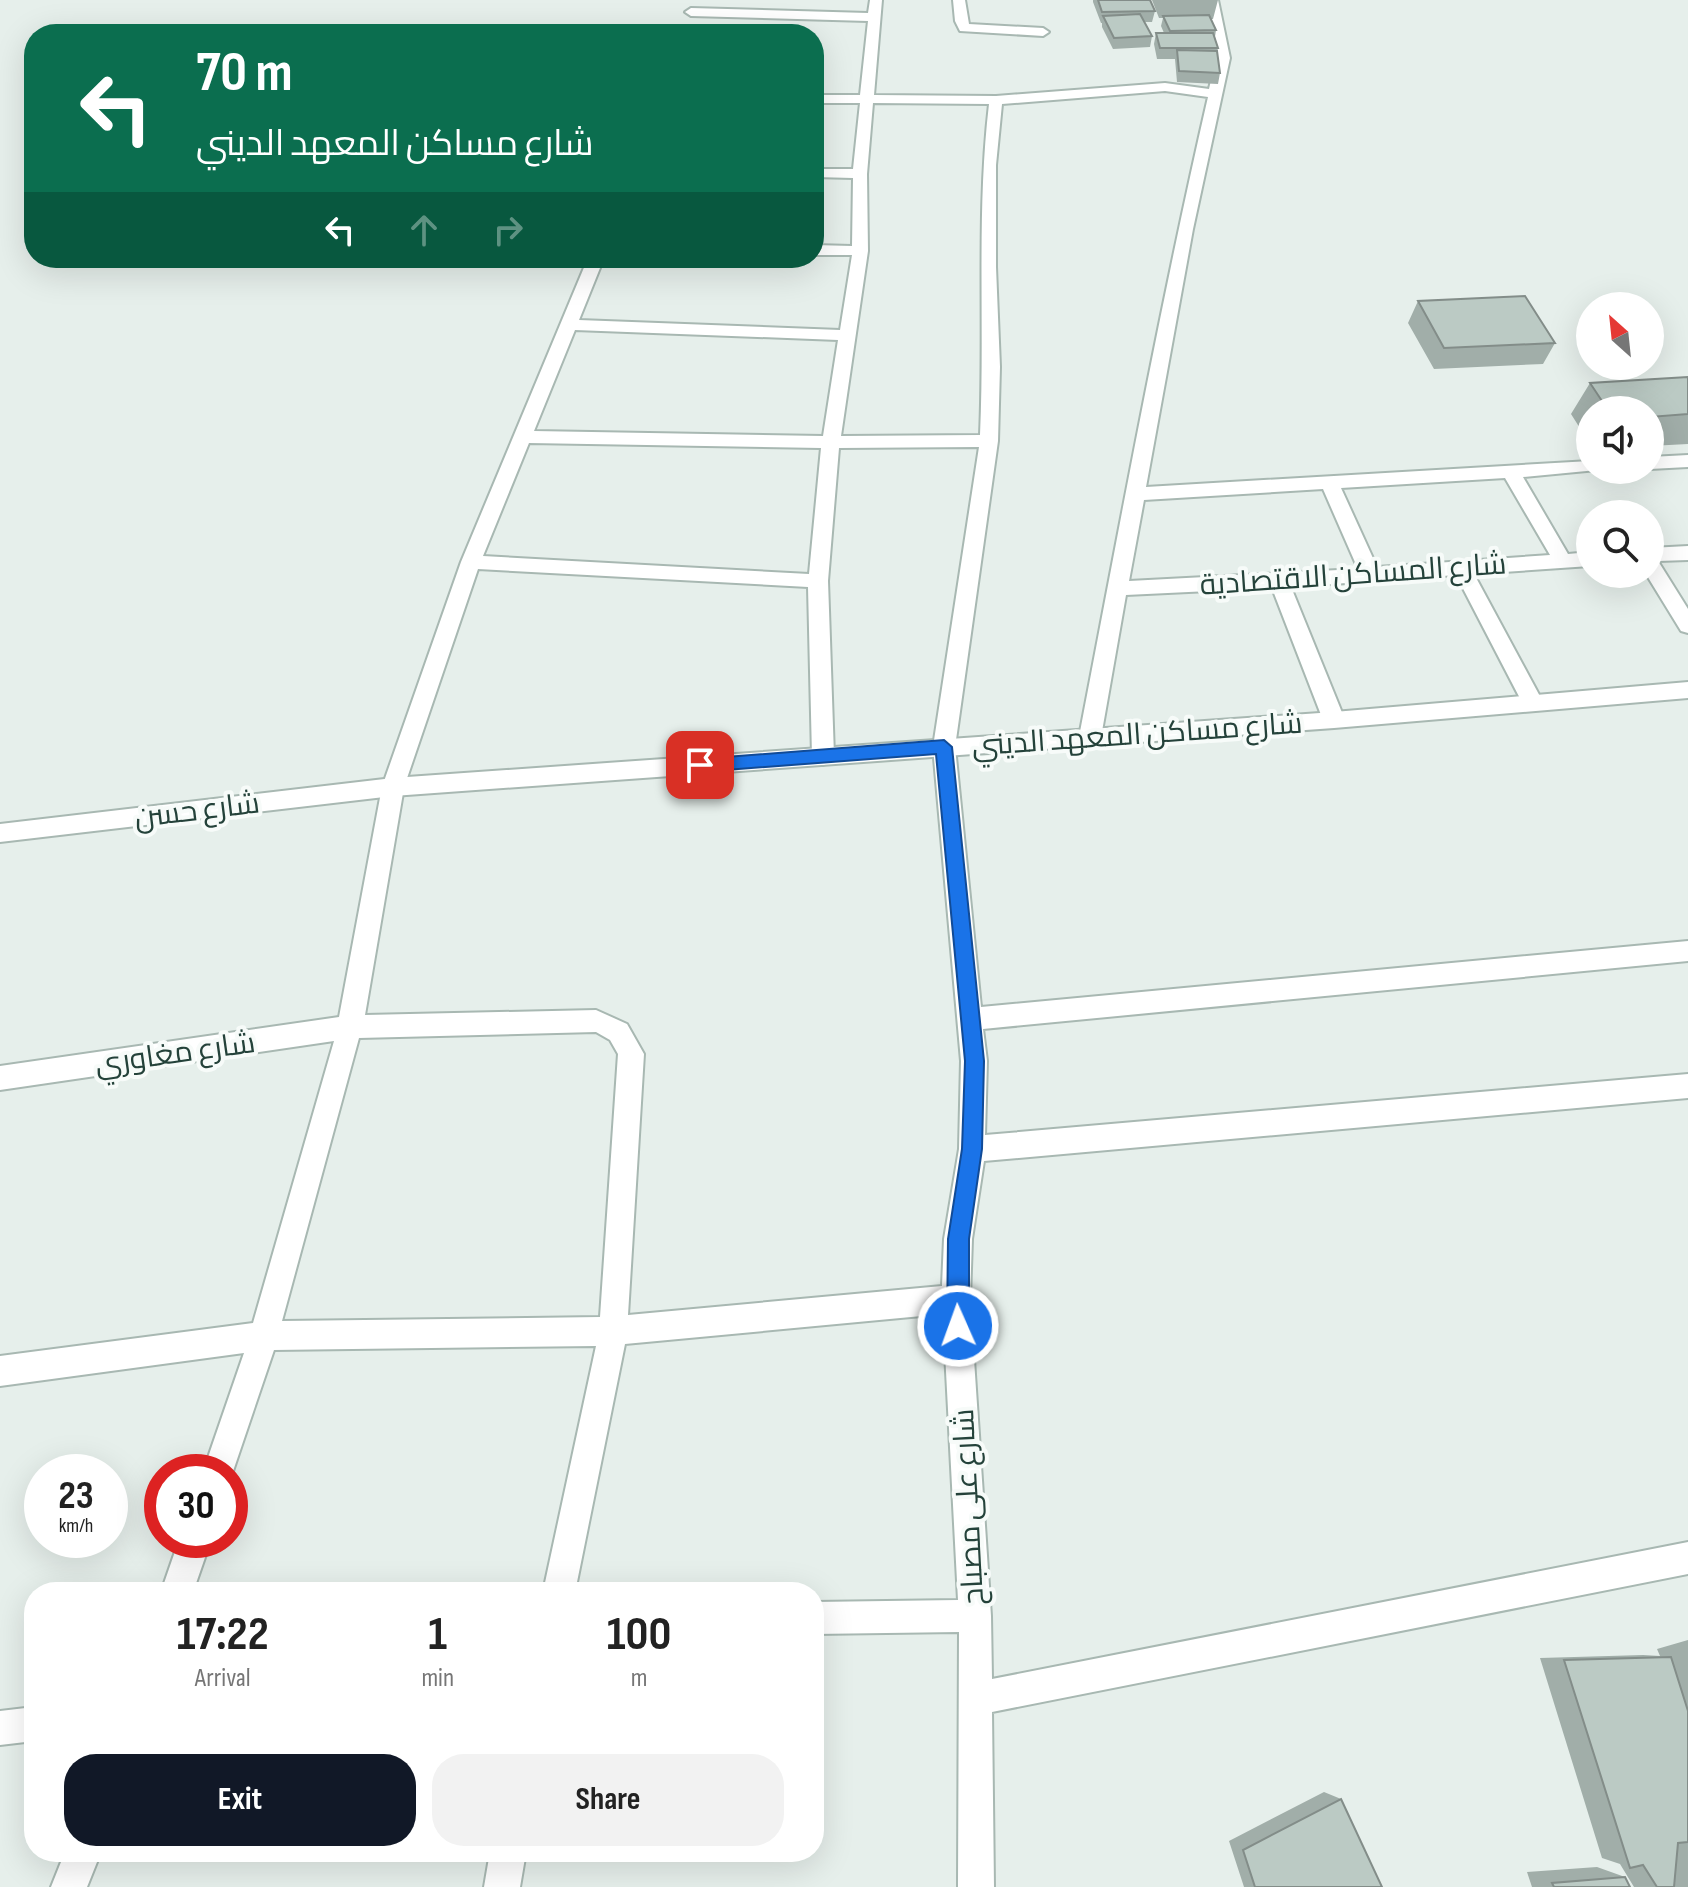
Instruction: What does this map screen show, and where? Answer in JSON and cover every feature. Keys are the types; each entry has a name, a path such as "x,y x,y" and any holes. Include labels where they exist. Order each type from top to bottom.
{"street":[{"path":"959,0 961,21 965,28 1043,32"},
{"path":"1090,737 1185,229 1223,58 1212,0"},
{"path":"691,12 875,9 860,174 860,251 831,442 818,581 823,756"},
{"path":"824,99 996,100 1165,87 1216,94"},
{"name":"شارع على مصباح","path":"976,1887 975,1616 956,1299 958,1239 972,1149 974,1061 944,747 989,441 992,367 988,267 989,165 996,100"},
{"path":"824,173 860,174"},
{"path":"824,250 860,251"},
{"path":"224,1454 264,1336 350,1027 393,787 471,562 592,268"},
{"path":"569,325 847,335"},
{"path":"523,437 989,441"},
{"path":"1664,463 1687,463"},
{"path":"1135,494 1576,468"},
{"path":"1510,471 1562,560"},
{"path":"1329,482 1370,574"},
{"path":"1664,554 1688,553"},
{"name":"شارع المساكن الاقتصادية","path":"1116,589 1279,581 1576,560"},
{"path":"471,562 818,581"},
{"path":"1461,567 1532,702"},
{"path":"1279,581 1334,720"},
{"path":"1664,587 1688,626"},
{"name":"شارع مساكن المعهد الديني","path":"393,787 1334,720 1688,690"},
{"name":"شارع حسن","path":"0,833 393,787"},
{"path":"970,1019 1688,951"},
{"name":"شارع مغاوري","path":"0,1078 350,1027 596,1021 614,1026 625,1039 631,1054 613,1331"},
{"path":"972,1149 1688,1086"},
{"path":"0,1371 264,1336 613,1331 956,1299"},
{"path":"561,1582 613,1331"},
{"path":"180,1582 189,1558"},
{"path":"975,1699 1688,1558"},
{"path":"824,1618 975,1616"},
{"path":"0,1728 24,1725"},
{"path":"69,1887 79,1862"},
{"path":"502,1887 506,1862"}],"building":[{"path":"1098,0 1150,0 1155,11 1102,12"},
{"path":"1140,14 1152,36 1114,38 1103,16"},
{"path":"1209,15 1216,30 1170,31 1163,16"},
{"path":"1156,33 1213,33 1218,48 1160,48"},
{"path":"1177,50 1217,51 1220,73 1179,71"},
{"path":"1525,296 1555,343 1444,348 1418,301"},
{"path":"1688,377 1688,414 1664,416 1664,396 1599,396 1590,383 1664,380"},
{"path":"1671,1657 1688,1711 1688,1842 1678,1843 1674,1887 1657,1887 1643,1865 1630,1868 1564,1660"},
{"path":"1341,1799 1382,1887 1255,1887 1243,1850"},
{"path":"1625,1877 1630,1887 1554,1887 1552,1883"}],"route":[{"path":"700,765 944,747 974,1061 972,1149 958,1239 958,1326"}]}
